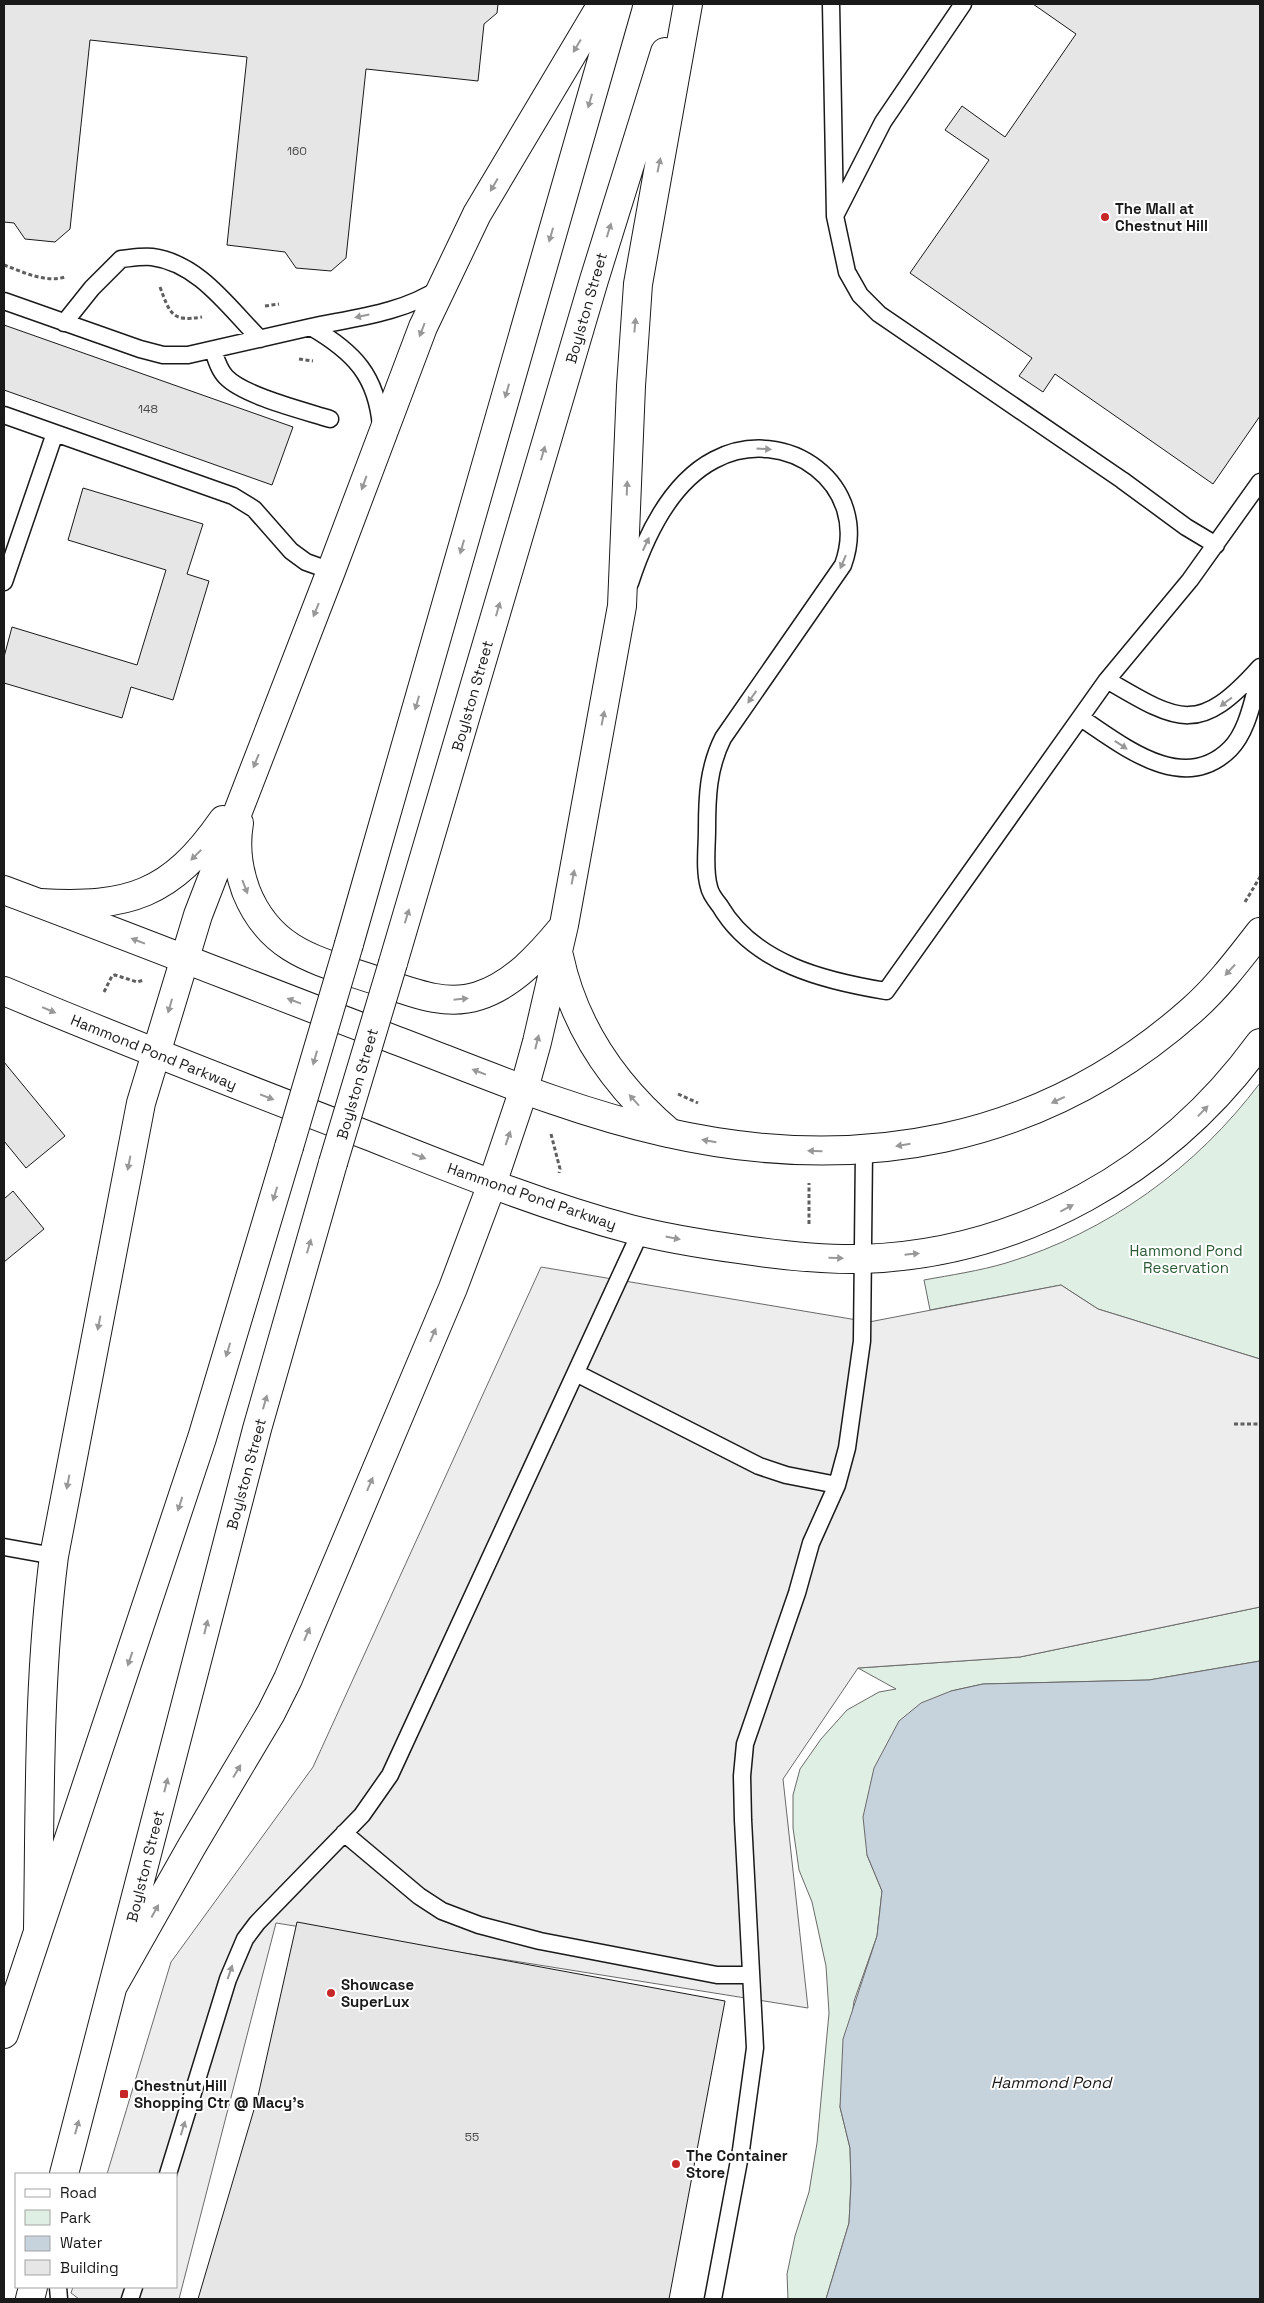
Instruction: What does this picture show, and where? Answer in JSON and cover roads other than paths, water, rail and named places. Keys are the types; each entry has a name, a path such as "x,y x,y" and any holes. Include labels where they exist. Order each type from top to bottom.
{"main road":[{"path":"38,1929 41,1698 54,1556 141,1103 198,915 423,326 481,206 602,4"},
{"path":"4,2034 202,1438 348,944 618,4"},
{"name":"Boylston Street","path":"64,2173 257,1429 333,1163 594,280 681,4"},
{"path":"114,1984 192,1846 271,1713 288,1679 453,1288 492,1184 524,1089 564,925 622,606 630,386 638,284 688,4"},
{"path":"246,788 238,830 237,855 242,879 260,920 273,935 290,947 310,957 413,992 435,998 458,1000 478,996 515,976 532,961 564,925"},
{"path":"40,903 74,905 104,903 131,897 152,889 181,870 201,851 246,788"},
{"path":"4,890 524,1089 589,1112 670,1134 777,1149 864,1150 918,1143 969,1132 1019,1117 1064,1098 1143,1050 1194,1009 1235,966 1260,932"},
{"path":"558,952 563,977 595,1049 629,1094 670,1134"},
{"name":"Hammond Pond Parkway","path":"4,991 156,1054 492,1184 558,1207 641,1231 713,1246 779,1255 864,1259 935,1252 997,1236 1058,1213 1114,1183 1167,1144 1196,1118 1243,1067 1260,1043"}],"lane":[{"path":"831,4 835,216 847,272 860,295 879,314 1186,527 1216,545"},
{"path":"835,216 883,122 963,4"},
{"path":"64,323 92,288 121,259 151,257 182,265 201,279 260,339"},
{"path":"4,301 64,323 163,355 188,355 392,310 428,296 440,288"},
{"path":"311,328 346,350 362,367 374,388 378,402 382,435"},
{"path":"214,350 217,364 227,378 243,389 330,419"},
{"path":"4,415 233,496 254,509 291,551 301,558 331,571"},
{"path":"4,582 55,433"},
{"path":"622,606 641,555 672,496 714,460 733,452 753,448 788,453 818,471 833,485 843,499 850,528 848,550 843,565 724,738 712,762 708,797 709,887 729,922 752,944 780,962 850,985 886,991 1107,680 1190,580 1260,482"},
{"path":"1107,680 1163,710 1199,716 1219,707 1236,694 1260,667"},
{"path":"1081,718 1132,752 1154,762 1175,769 1193,768 1214,760 1231,748 1250,708 1260,675"},
{"path":"713,2299 752,2079 755,2030 742,1776 745,1744 797,1593 811,1543 837,1485 847,1448 862,1341 864,1150"},
{"path":"168,2173 228,1980 245,1939 257,1923 372,1802 390,1775 641,1231"},
{"path":"576,1373 760,1466 786,1475 837,1485"},
{"path":"4,1547 54,1556"},
{"path":"344,1833 419,1896 442,1911 479,1926 717,1975 751,1975"}],"water":[{"name":"Hammond Pond","path":"1260,1661 1260,2299 826,2299 849,2223 850,2148 840,2107 843,2039 877,1936 882,1891 867,1855 863,1817 874,1768 899,1721 921,1703 951,1691 983,1684 1149,1680"}],"place":[{"name":"The Mall at Chestnut Hill","path":"1105,217"},
{"name":"Showcase SuperLux","path":"331,1993"},
{"name":"Chestnut Hill Shopping Ctr @ Macy's","path":"124,2094"},
{"name":"The Container Store","path":"676,2164"}],"park label":[{"name":"Hammond Pond Reservation","path":"1186,1258"}]}
